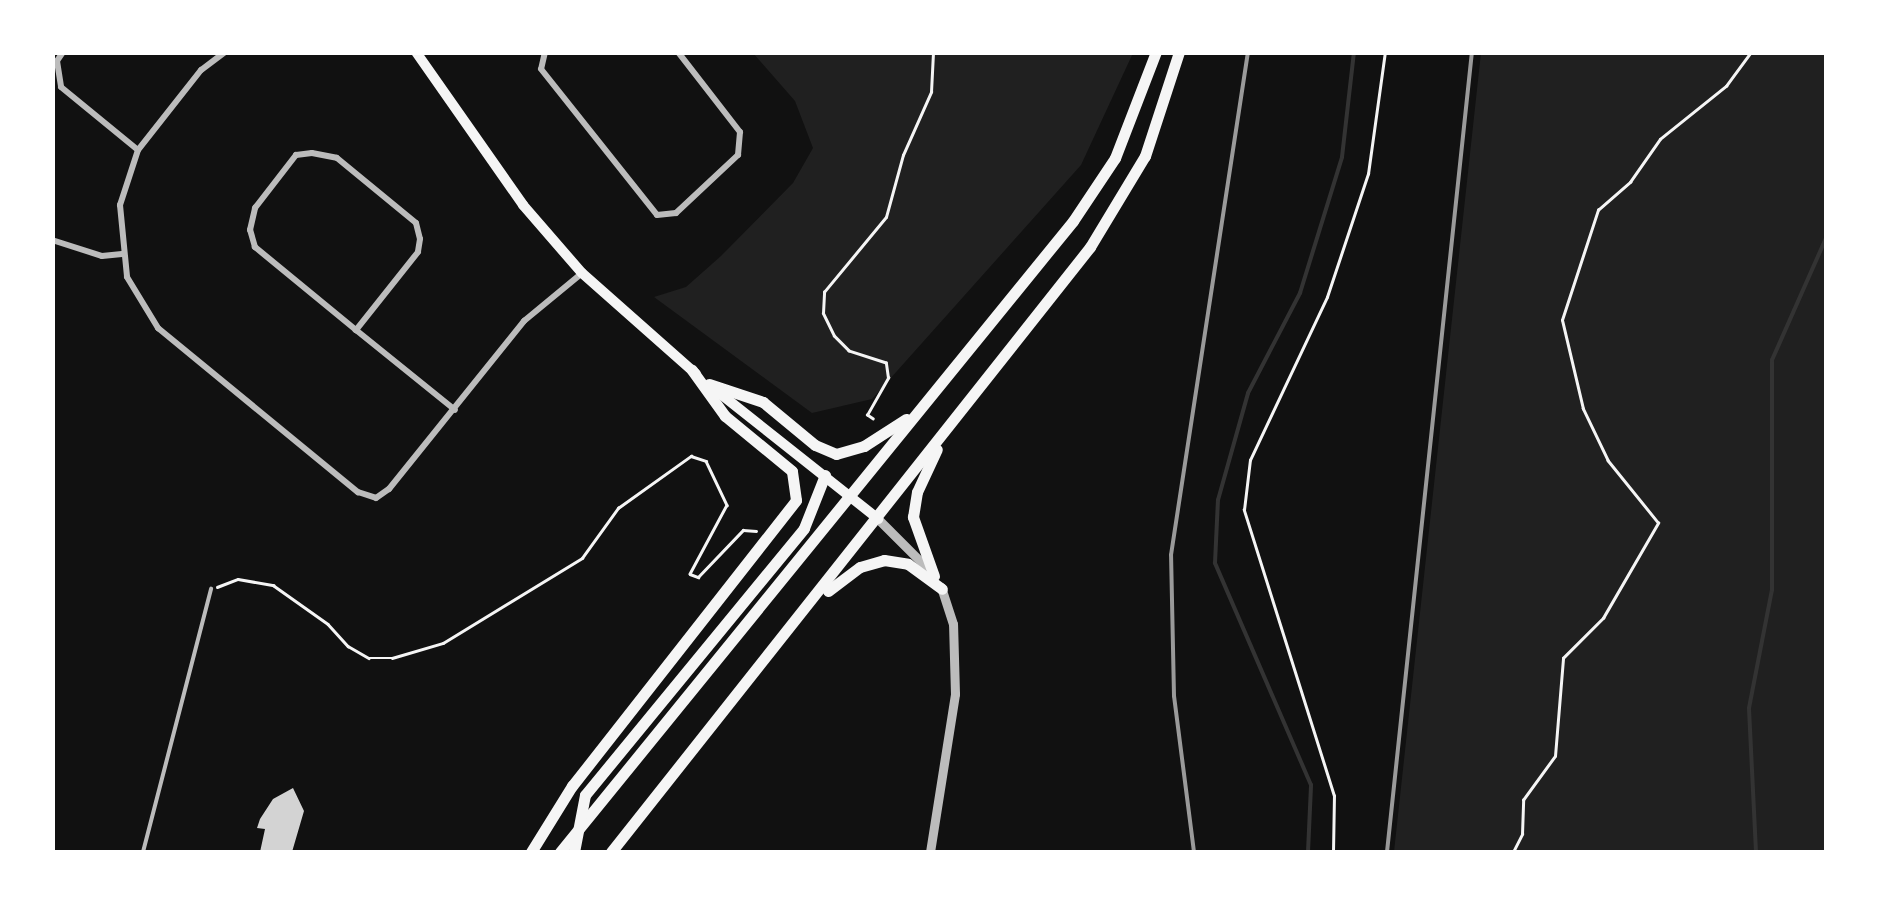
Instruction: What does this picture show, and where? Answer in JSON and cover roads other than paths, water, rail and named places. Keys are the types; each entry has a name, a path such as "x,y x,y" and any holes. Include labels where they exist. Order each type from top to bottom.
{"highway":[{"path":"560,852 1098,185 1128,130 1156,52"},
{"path":"611,852 878,519 1112,216 1152,139 1180,52"},
{"path":"531,852 572,786 796,500 792,471 726,416 692,370"},
{"path":"709,384 763,402 814,445 836,454 864,446 921,408"},
{"path":"934,576 917,536 914,504 952,424"},
{"path":"574,852 584,795 804,528 825,475"},
{"path":"812,602 860,567 884,560 908,564 942,588"}],"main road":[{"path":"416,52 523,205 582,273 692,370 878,519"}],"street":[{"path":"63,52 57,61 62,87 138,150"},
{"path":"225,52 201,70 138,150 120,205 122,254 138,300 158,328 358,492 376,498 389,489 524,320 582,273"},
{"path":"545,52 541,69 657,215 676,213 738,155 740,132 678,52"},
{"path":"356,330 418,252 416,223 337,158 296,155 255,208 250,230 254,247 454,410"},
{"path":"52,240 102,256 122,254"},
{"path":"878,519 934,576 942,588 953,624 954,694 930,852"}],"lane":[{"path":"143,852 211,589"}],"waterway":[{"path":"1308,852 1311,785 1215,563 1218,500 1248,393 1300,293 1342,157 1354,52"},
{"path":"1756,852 1749,708 1772,590 1772,360 1826,238"}],"railway":[{"path":"1194,852 1174,696 1171,555 1248,52"},
{"path":"1387,852 1472,52"}]}
